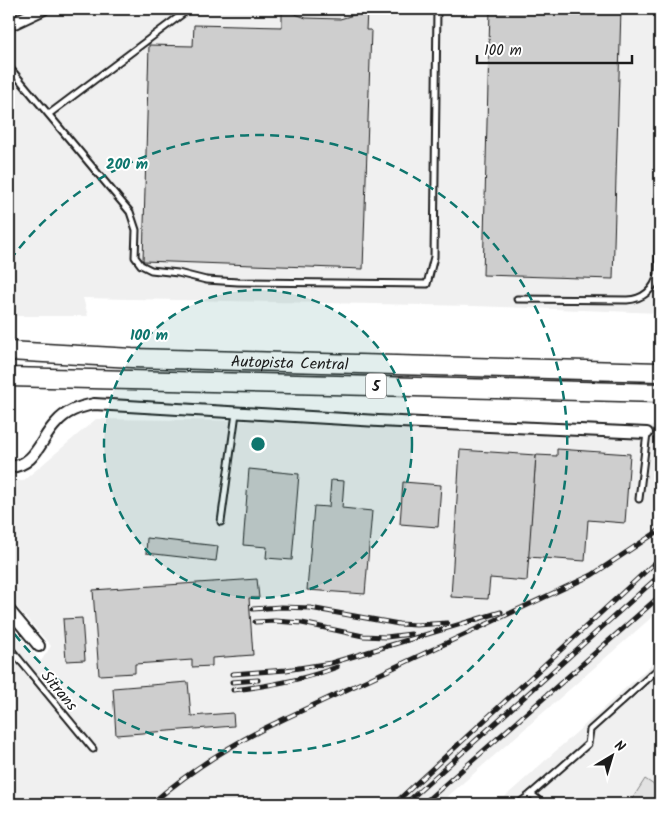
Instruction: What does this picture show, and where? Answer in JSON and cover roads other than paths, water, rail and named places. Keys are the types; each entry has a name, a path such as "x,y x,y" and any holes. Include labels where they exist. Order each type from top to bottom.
{"highway":[{"name":"Autopista Central","path":"9,351 132,358 660,372"},
{"name":"Autopista Central","path":"9,377 660,392"}],"street":[{"path":"9,25 28,12 43,9"},
{"path":"9,467 18,466 29,460 38,450 55,423 67,413 82,407 106,404 378,421 647,433"},
{"path":"9,610 39,646"}],"lane":[{"path":"49,114 189,9"},
{"path":"9,67 130,212 136,230 135,257 145,268 178,272 206,280 427,284 434,257 437,9"},
{"path":"517,299 627,300 638,299 647,293 654,285 658,274 660,194"},
{"path":"221,522 236,412"},
{"path":"639,499 647,433"},
{"name":"Sitrans","path":"9,647 93,749"},
{"path":"518,804 588,744 590,730 660,667"},
{"path":"531,794 543,804"}],"railway":[{"path":"151,804 215,756 250,736 592,575 660,530"},
{"path":"394,804 660,558"},
{"path":"405,804 660,575"},
{"path":"423,804 660,596"},
{"path":"253,609 281,607 310,608 399,624 447,623"},
{"path":"232,674 286,670 331,663 501,612"},
{"path":"255,622 302,623 363,636 386,637 411,634"},
{"path":"233,690 286,682 337,667"},
{"path":"232,682 258,680"}]}
